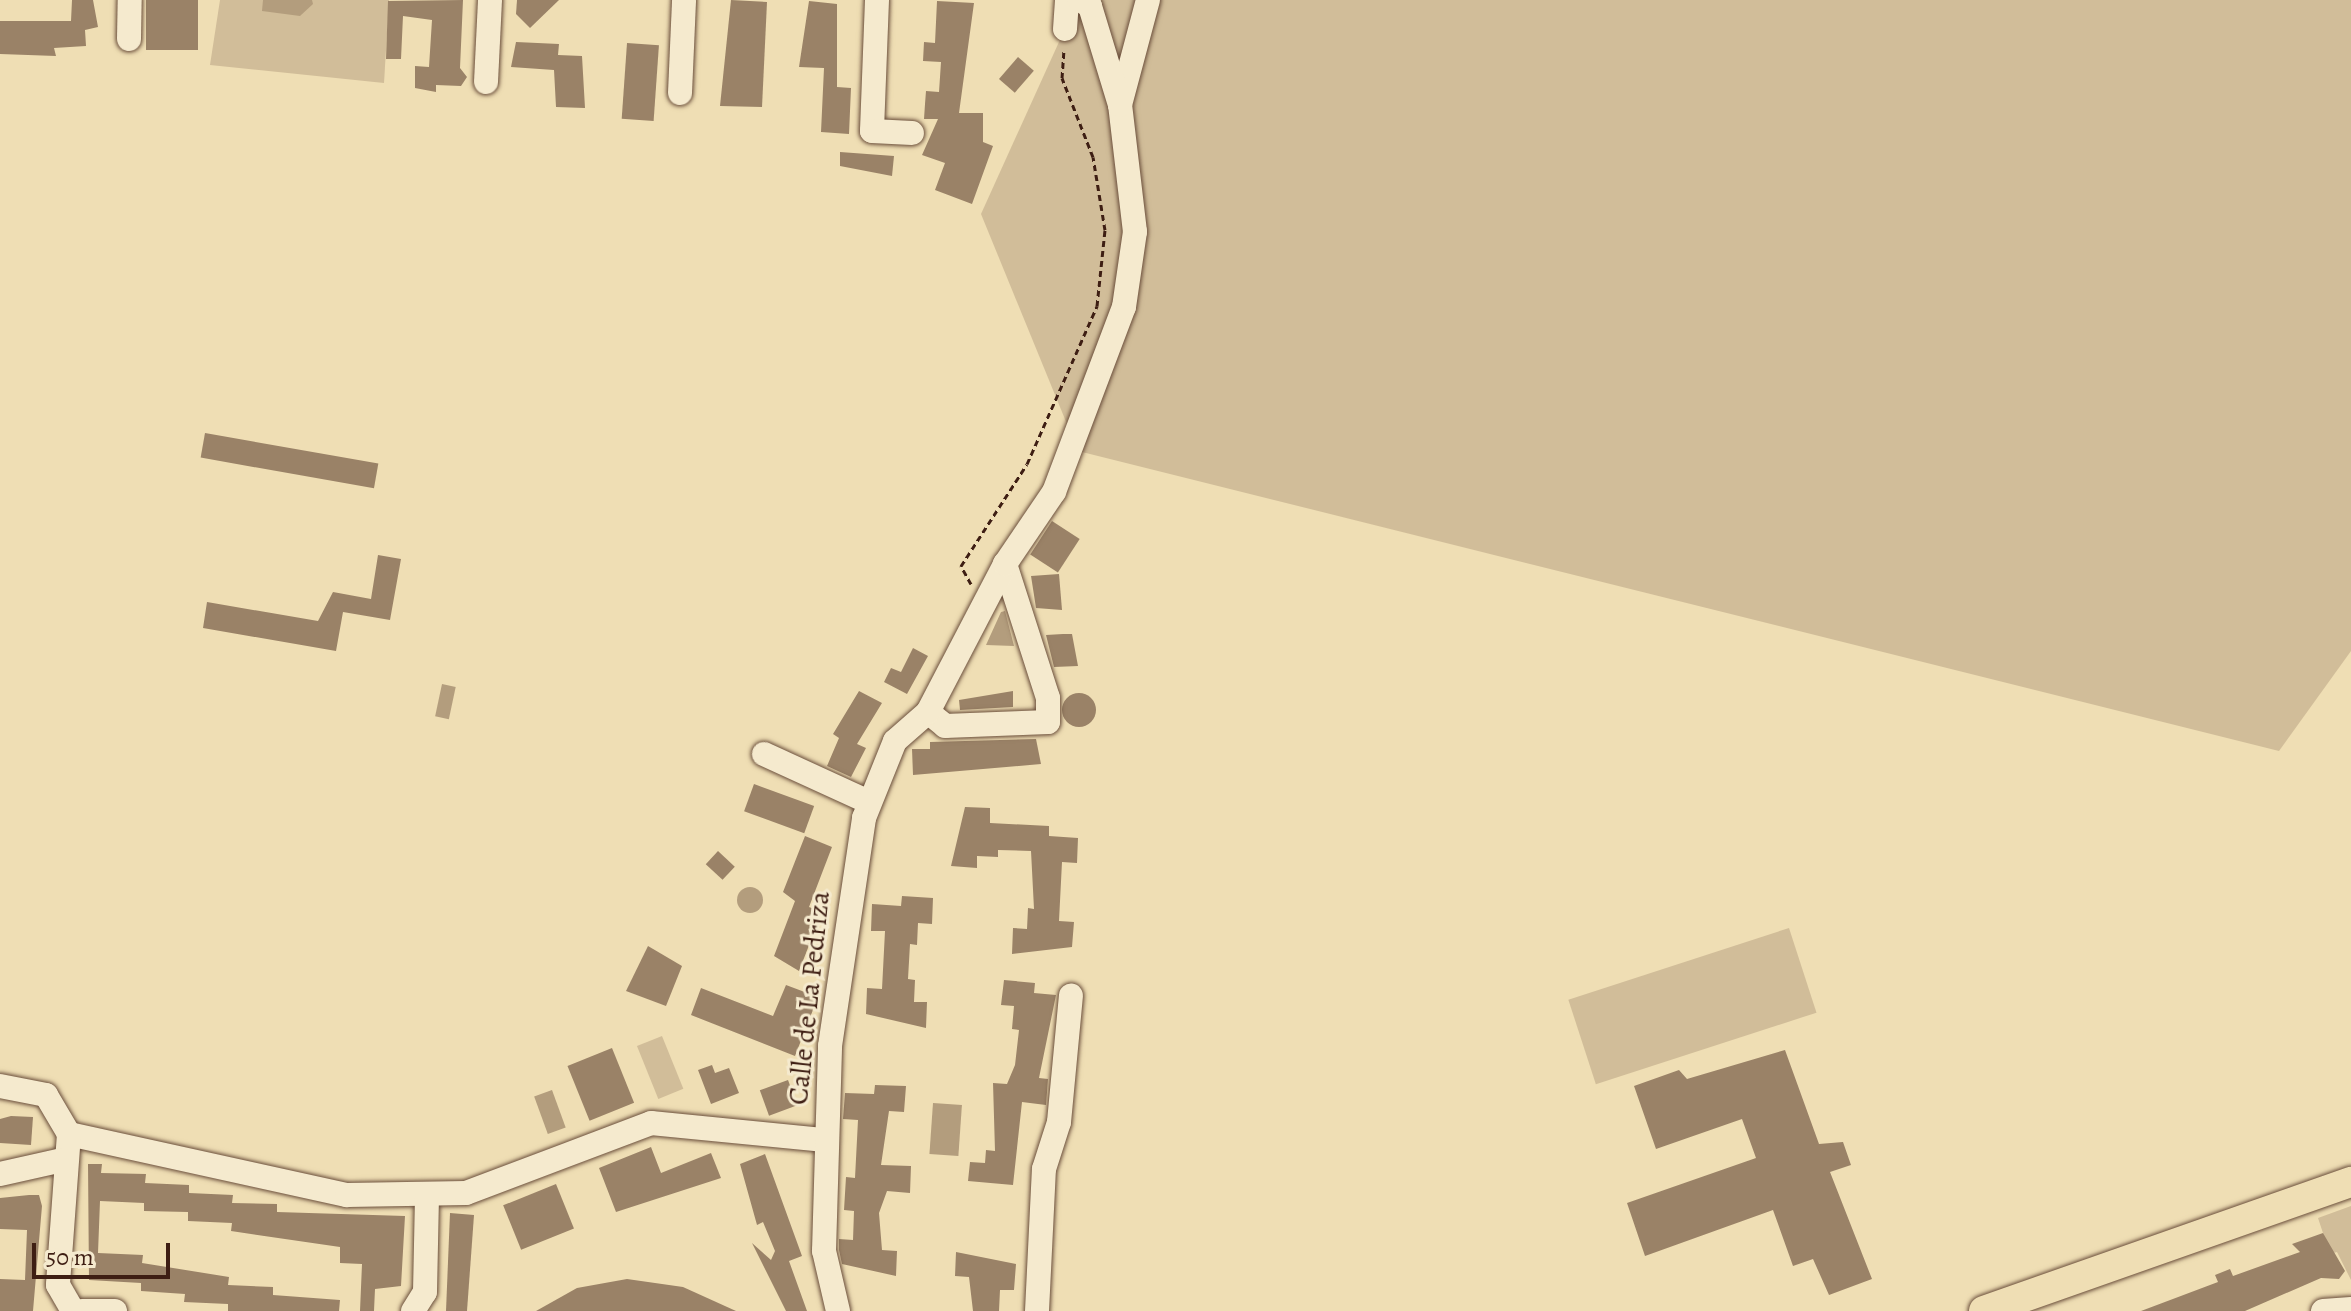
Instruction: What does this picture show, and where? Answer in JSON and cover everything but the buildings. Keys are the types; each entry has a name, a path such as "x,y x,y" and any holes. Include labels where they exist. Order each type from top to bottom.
{"main road":[{"path":"1984,1311 2350,1182"}],"street":[{"path":"129,39 130,0"},
{"path":"486,82 490,0"},
{"path":"680,93 684,0"},
{"path":"877,0 872,131 912,133"},
{"path":"1065,29 1067,0"},
{"name":"Calle de La Pedriza","path":"838,1311 824,1251 825,1140 841,942 869,802 895,741 928,712 1005,564 1054,492 1124,307 1135,232 1120,105 1090,6 1080,0"},
{"path":"1120,105 1148,0"},
{"path":"928,712 945,726 1048,722 1048,698 1005,564"},
{"path":"764,754 869,802"},
{"path":"1037,1311 1044,1169 1059,1122 1071,996"},
{"path":"0,1086 46,1095 69,1134 62,1160 58,1285 73,1311"},
{"path":"69,1134 347,1195 466,1193 651,1123 825,1140"},
{"path":"0,1174 62,1160"},
{"path":"413,1311 425,1292 427,1194"},
{"path":"2323,1311 2351,1309"},
{"path":"82,1311 115,1311"}],"path":[{"path":"982,605 961,566 1027,464 1097,306 1105,230 1093,157 1062,78 1065,29"}],"shaded area":[{"path":"220,0 389,0 384,83 210,65"},
{"path":"263,0 312,0 313,4 300,16 262,11"},
{"path":"1078,0 2351,0 2351,651 2279,751 1078,451 981,214"},
{"path":"1005,611 1014,646 986,645 1001,612"},
{"path":"442,684 456,687 449,719 435,716"},
{"path":"750,887 759,891 763,900 759,909 750,913 741,909 737,900 741,891"},
{"path":"1789,928 1817,1013 1596,1084 1568,1000"},
{"path":"662,1036 683,1089 658,1099 637,1046"},
{"path":"552,1090 566,1128 548,1134 534,1096"},
{"path":"933,1103 962,1105 958,1156 929,1154"},
{"path":"2351,1206 2351,1280 2337,1252 2330,1254 2318,1218"}]}
